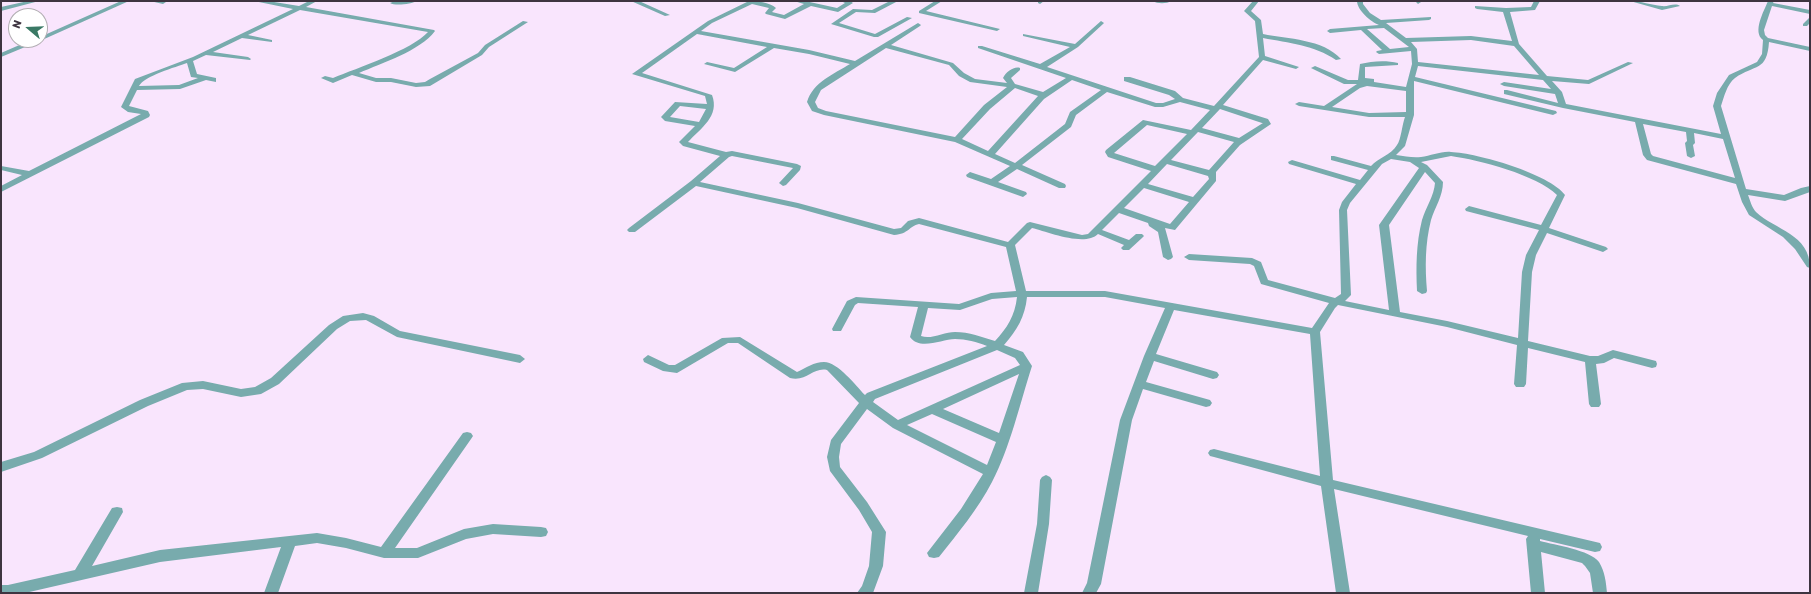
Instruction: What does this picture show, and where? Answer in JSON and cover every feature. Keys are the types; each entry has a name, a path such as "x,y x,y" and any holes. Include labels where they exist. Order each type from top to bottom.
{"street":[{"path":"1,9 36,1"},
{"path":"48,35 126,1"},
{"path":"153,1 163,2"},
{"path":"256,1 432,31 430,35 420,42 352,73 333,81 325,78"},
{"path":"1,189 146,115 145,112 132,110 125,106 140,79 190,61 314,1"},
{"path":"393,2 414,1"},
{"path":"634,1 667,15"},
{"path":"798,1 838,10 850,3 844,1"},
{"path":"895,1 873,12 855,10 834,24 876,36 909,18"},
{"path":"939,1 921,12 997,29"},
{"path":"1156,1 1168,1"},
{"path":"1010,245 1030,225 1082,238 1091,236 1097,231 1158,170 1217,107 1238,80 1262,57 1261,36 1257,18 1247,11 1256,1"},
{"path":"1343,593 1327,483 1314,332 1330,306 1346,295 1343,210 1346,202 1379,162 1390,156 1401,146 1410,115 1411,78 1415,64 1414,49 1405,40 1368,14 1360,4 1360,1"},
{"path":"1511,1 1517,9"},
{"path":"1477,7 1506,10 1533,9 1537,1"},
{"path":"1633,1 1662,8 1677,6"},
{"path":"783,183 797,168 797,166 735,153 726,155 683,144 683,142 709,114 711,107 708,95 703,92 636,74 710,22 752,2 772,7 773,8 768,13 785,17 808,3"},
{"path":"1810,12 1771,2 1761,30 1762,36 1766,39 1810,49"},
{"path":"1506,10 1516,44 1558,92 1562,106"},
{"path":"1330,31 1363,29 1381,24 1429,18"},
{"path":"1805,25 1810,19"},
{"path":"352,73 376,80 391,80 416,85 427,84 480,54 487,46 525,22"},
{"path":"1041,67 1076,46 1101,24"},
{"path":"918,25 854,63 818,88 813,95 812,102 815,109 824,113 957,140 1062,186"},
{"path":"1363,29 1388,51"},
{"path":"695,32 832,56 854,63"},
{"path":"1025,35 1076,46"},
{"path":"243,36 270,41"},
{"path":"1261,36 1313,46 1329,52 1338,59"},
{"path":"1405,40 1465,38 1516,44"},
{"path":"1766,39 1765,54 1760,63 1732,77 1721,93 1717,106 1739,182 1746,202 1752,213 1786,235 1799,247 1810,265"},
{"path":"884,45 951,64 960,74 969,79 990,85 1013,86 1044,94"},
{"path":"707,64 735,70 772,46"},
{"path":"980,47 1034,64 1105,90 1155,105 1163,105 1180,100 1217,107 1268,123 1240,141 1212,174 1213,179 1196,201 1171,228 1117,211"},
{"path":"1,55 18,48"},
{"path":"1379,52 1414,49"},
{"path":"206,53 248,59"},
{"path":"1262,57 1296,67"},
{"path":"134,88 180,87 209,79 194,75 190,61"},
{"path":"1415,64 1589,82 1630,63"},
{"path":"1396,64 1364,64 1362,66 1361,79 1411,90"},
{"path":"1315,68 1347,82 1358,82 1411,90"},
{"path":"1013,86 1007,78 1008,75 1018,69"},
{"path":"990,154 1044,94 1070,78"},
{"path":"1411,78 1529,104 1553,113"},
{"path":"1127,79 1172,93 1180,100"},
{"path":"1504,84 1558,92"},
{"path":"1325,108 1360,85 1411,90"},
{"path":"957,140 987,107 1013,86"},
{"path":"992,183 1068,125 1073,114 1105,90"},
{"path":"1507,92 1562,106 1640,122 1726,137"},
{"path":"700,124 668,119 665,117 678,104 711,107"},
{"path":"1299,104 1369,115 1410,115"},
{"path":"1522,116 1529,104"},
{"path":"1158,170 1111,155 1109,152 1146,122 1240,141"},
{"path":"1640,122 1647,155 1650,158 1739,182"},
{"path":"1687,130 1691,143 1689,144 1691,156"},
{"path":"632,230 694,183 726,155"},
{"path":"1412,160 1442,155 1463,156 1499,165 1547,183 1559,190 1561,195 1531,255 1527,272 1520,384"},
{"path":"1390,156 1412,160 1424,166 1439,182 1440,189 1427,219 1421,249 1420,266 1422,291"},
{"path":"1334,158 1373,169"},
{"path":"1167,160 1212,174"},
{"path":"1292,162 1362,182"},
{"path":"1395,314 1384,225 1424,166"},
{"path":"1,168 31,174"},
{"path":"970,175 1023,194"},
{"path":"694,183 798,206 894,232 906,230 911,223 919,221 1010,245"},
{"path":"1143,185 1196,201"},
{"path":"1742,191 1785,198 1810,189"},
{"path":"1469,209 1544,229 1603,249"},
{"path":"1117,211 1160,228 1168,257"},
{"path":"1097,231 1129,246 1139,236"},
{"path":"864,593 868,589 876,566 879,532 863,506 834,468 832,457 836,444 865,402 871,396 997,346 1015,325 1021,311 1022,294 1010,245"},
{"path":"1189,257 1252,261 1258,264 1264,282 1337,301 1447,324 1590,360 1600,360 1613,354 1652,364"},
{"path":"837,329 851,303 856,300 960,307 991,296 1022,294 1105,294 1314,332"},
{"path":"924,305 915,337 918,339 927,341 949,336 974,338 1019,355 1027,366"},
{"path":"1089,593 1094,584 1126,420 1149,356 1170,307"},
{"path":"1,467 38,455 144,403 186,386 203,385 241,392 257,391 275,380 333,327 347,318 363,316 370,318 397,334 520,359"},
{"path":"648,359 667,368 677,368 726,340 740,340 794,375 803,374 821,365 831,367 865,402 897,425 990,472"},
{"path":"1149,356 1213,374"},
{"path":"1590,360 1594,404"},
{"path":"897,425 1027,366"},
{"path":"934,553 966,513 987,480 1003,440 1027,366"},
{"path":"1139,384 1206,403"},
{"path":"932,409 1003,440"},
{"path":"384,553 467,436"},
{"path":"1214,453 1533,539 1592,562 1596,568 1600,593"},
{"path":"1031,593 1043,524 1046,480"},
{"path":"80,574 117,512"},
{"path":"5,591 160,556 317,538 346,543 384,553 418,553 464,534 493,529 541,532"},
{"path":"1533,539 1595,547"},
{"path":"1533,539 1538,593"},
{"path":"272,593 290,541"}]}
